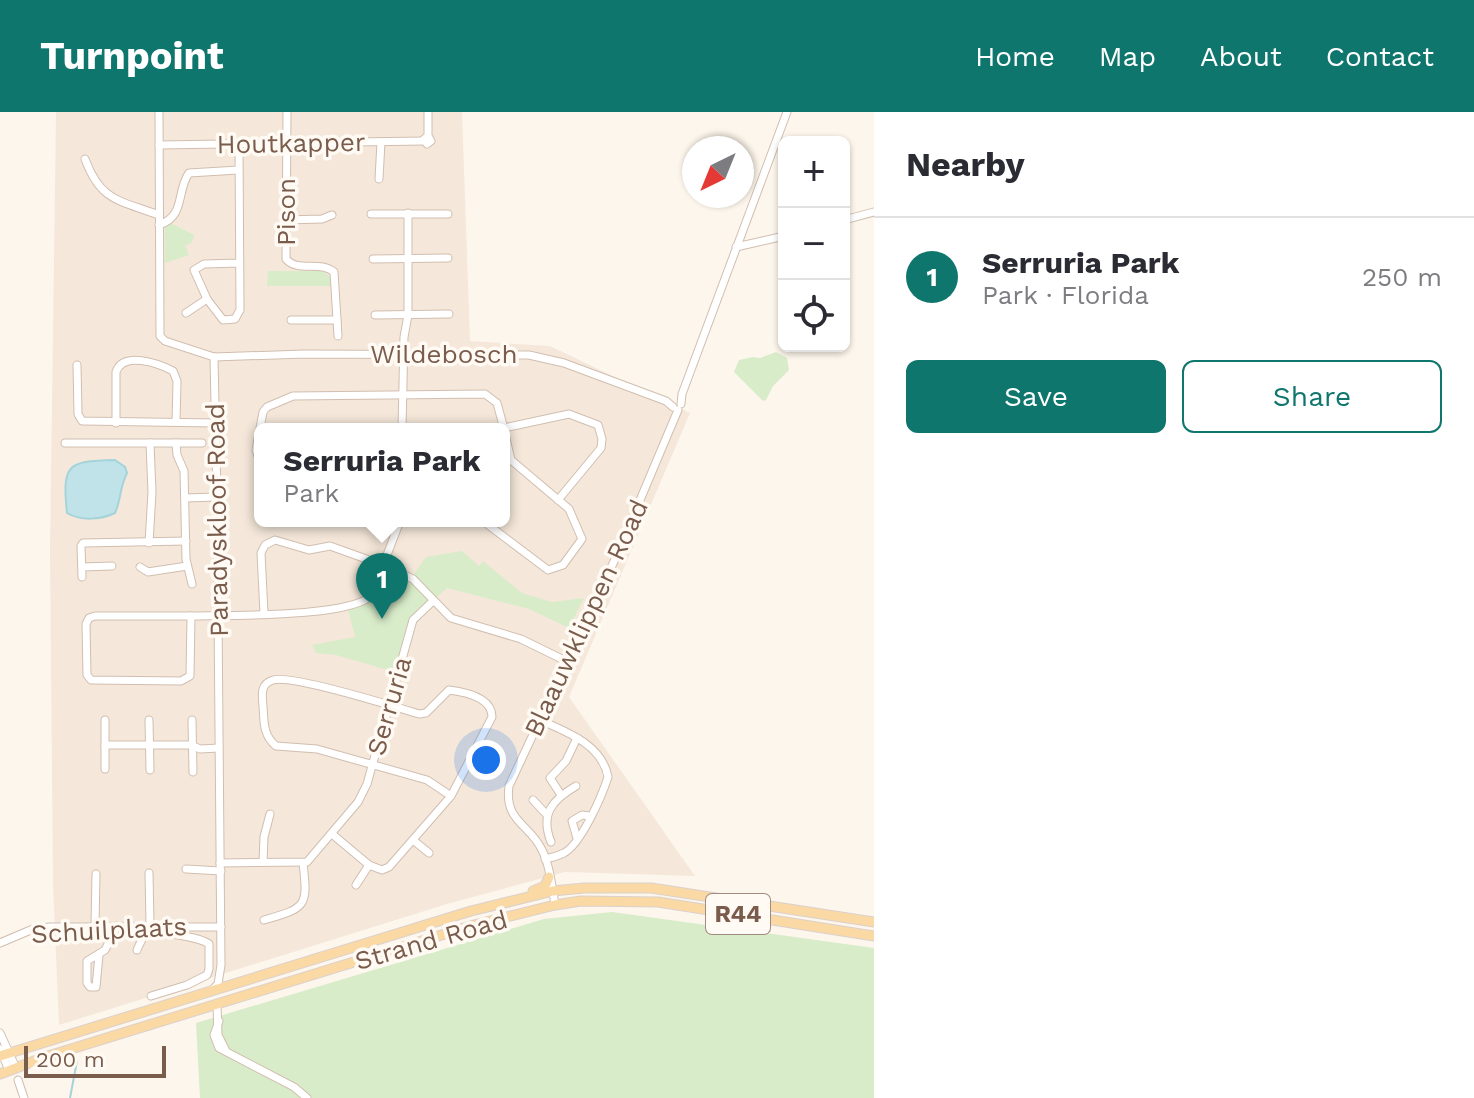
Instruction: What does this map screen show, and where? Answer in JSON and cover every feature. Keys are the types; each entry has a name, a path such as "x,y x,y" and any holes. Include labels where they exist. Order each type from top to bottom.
{"main road":[{"path":"548,874 568,890"},
{"path":"504,903 514,895 542,888 547,884 548,874"},
{"name":"Strand Road","path":"3,1053 471,911 553,891 651,888 874,922"},
{"name":"Strand Road","path":"8,1071 474,925 555,905 581,901 658,902 874,936"},
{"path":"217,1004 224,987"},
{"path":"206,993 217,1004"}],"street":[{"path":"159,112 160,336 165,341 214,357"},
{"name":"Pison","path":"287,112 286,255 290,264 325,266 334,272 338,336"},
{"name":"Blaauwklippen Road","path":"555,905 545,859 535,839 515,818 508,798 510,781 616,557 682,394 787,112"},
{"name":"Houtkapper","path":"159,145 426,139 428,115"},
{"path":"379,179 381,142"},
{"path":"239,145 240,310 238,317 229,321 220,318 207,299 194,274 195,267 239,263"},
{"path":"85,159 94,181 103,192 159,215"},
{"path":"159,225 174,215 189,173 238,170"},
{"path":"850,218 874,212"},
{"path":"402,423 403,354 408,315 408,213"},
{"path":"371,214 448,214"},
{"path":"285,220 322,219 332,215"},
{"path":"736,247 778,237"},
{"path":"373,259 448,258"},
{"path":"186,313 207,299"},
{"path":"375,315 449,314"},
{"path":"291,320 337,320"},
{"name":"Wildebosch","path":"214,357 403,354 540,356 675,406"},
{"name":"Paradyskloof Road","path":"206,993 218,984 221,965 214,357"},
{"path":"116,423 116,372 125,361 155,363 173,371 177,381 176,422"},
{"path":"77,365 79,418 87,423 216,423"},
{"path":"261,423 267,407 298,395 489,395 497,403 502,423"},
{"path":"510,428 569,414 598,425 601,448 558,500"},
{"path":"65,443 202,443"},
{"path":"149,543 152,492 150,443"},
{"path":"176,443 184,471 187,566 192,584"},
{"path":"491,527 543,568 556,570 582,539 572,512 511,460 510,456"},
{"path":"185,498 217,497"},
{"path":"191,616 191,673 185,680 95,682 88,678 86,624 91,617 306,613 365,602 372,594 398,527"},
{"path":"112,566 82,572 83,543 186,541"},
{"path":"264,613 261,553 265,545 271,541 309,550 330,546 413,579 447,615 458,621 521,639 568,662"},
{"path":"140,567 148,572 187,566"},
{"name":"Serruria","path":"303,863 311,860 363,795 413,620 433,601"},
{"path":"332,834 369,865 382,870 389,867 451,796 492,717 491,708 483,700 453,690 445,692 422,714 281,679 271,680 262,690 266,734 276,746 317,749 373,764 427,780 451,796"},
{"path":"105,720 105,769"},
{"path":"149,720 150,770"},
{"path":"192,720 193,772"},
{"path":"540,720 590,747 608,774 590,816 567,852 545,859"},
{"path":"561,795 550,776 566,761 577,738"},
{"path":"105,745 219,748"},
{"path":"551,842 547,815 552,803 576,786"},
{"path":"533,800 547,815"},
{"path":"263,862 264,837 270,814"},
{"path":"577,838 572,821 582,815 590,816"},
{"path":"413,840 429,853"},
{"path":"186,869 263,862 303,863 306,895 302,903 292,912 264,920"},
{"path":"356,885 369,865"},
{"path":"149,873 150,925"},
{"path":"95,926 96,874"},
{"name":"Schuilplaats","path":"0,943 33,929 150,925 221,927"},
{"path":"189,925 189,938"},
{"path":"99,955 112,941 117,926"},
{"path":"137,950 148,935 176,934 205,940 209,944 209,973 187,985 151,996"},
{"path":"221,965 224,976 236,984"},
{"path":"217,1004 219,1021 214,1032 219,1048 294,1087 307,1098"},
{"path":"0,1033 8,1071"},
{"path":"18,1080 24,1098"}],"shaded area":[{"path":"56,112 462,112 470,341 550,346 690,413 569,697 695,876 565,872 447,904 59,1025 53,885 50,552"}],"green space":[{"path":"165,224 173,224 194,235 192,242 185,246 189,255 165,263"},
{"path":"268,271 322,271 332,278 332,286 267,286"},
{"path":"776,352 787,358 789,370 763,401 734,372 739,360 760,358"},
{"path":"462,551 479,566 483,561 522,593 552,602 584,598 569,628 529,609 447,588 435,599 413,575 426,557"},
{"path":"383,565 410,577 433,601 415,617 398,673 336,655 316,653 312,645 355,637 347,606 365,602"},
{"path":"612,912 874,948 874,1098 200,1098 196,1023 544,919"}],"water":[{"path":"115,460 125,467 127,473 115,513 91,519 67,513 66,484 71,468 87,462"}],"waterway":[{"path":"70,1098 77,1061"}],"place":[{"name":"Serruria Park","path":"382,619"}]}
